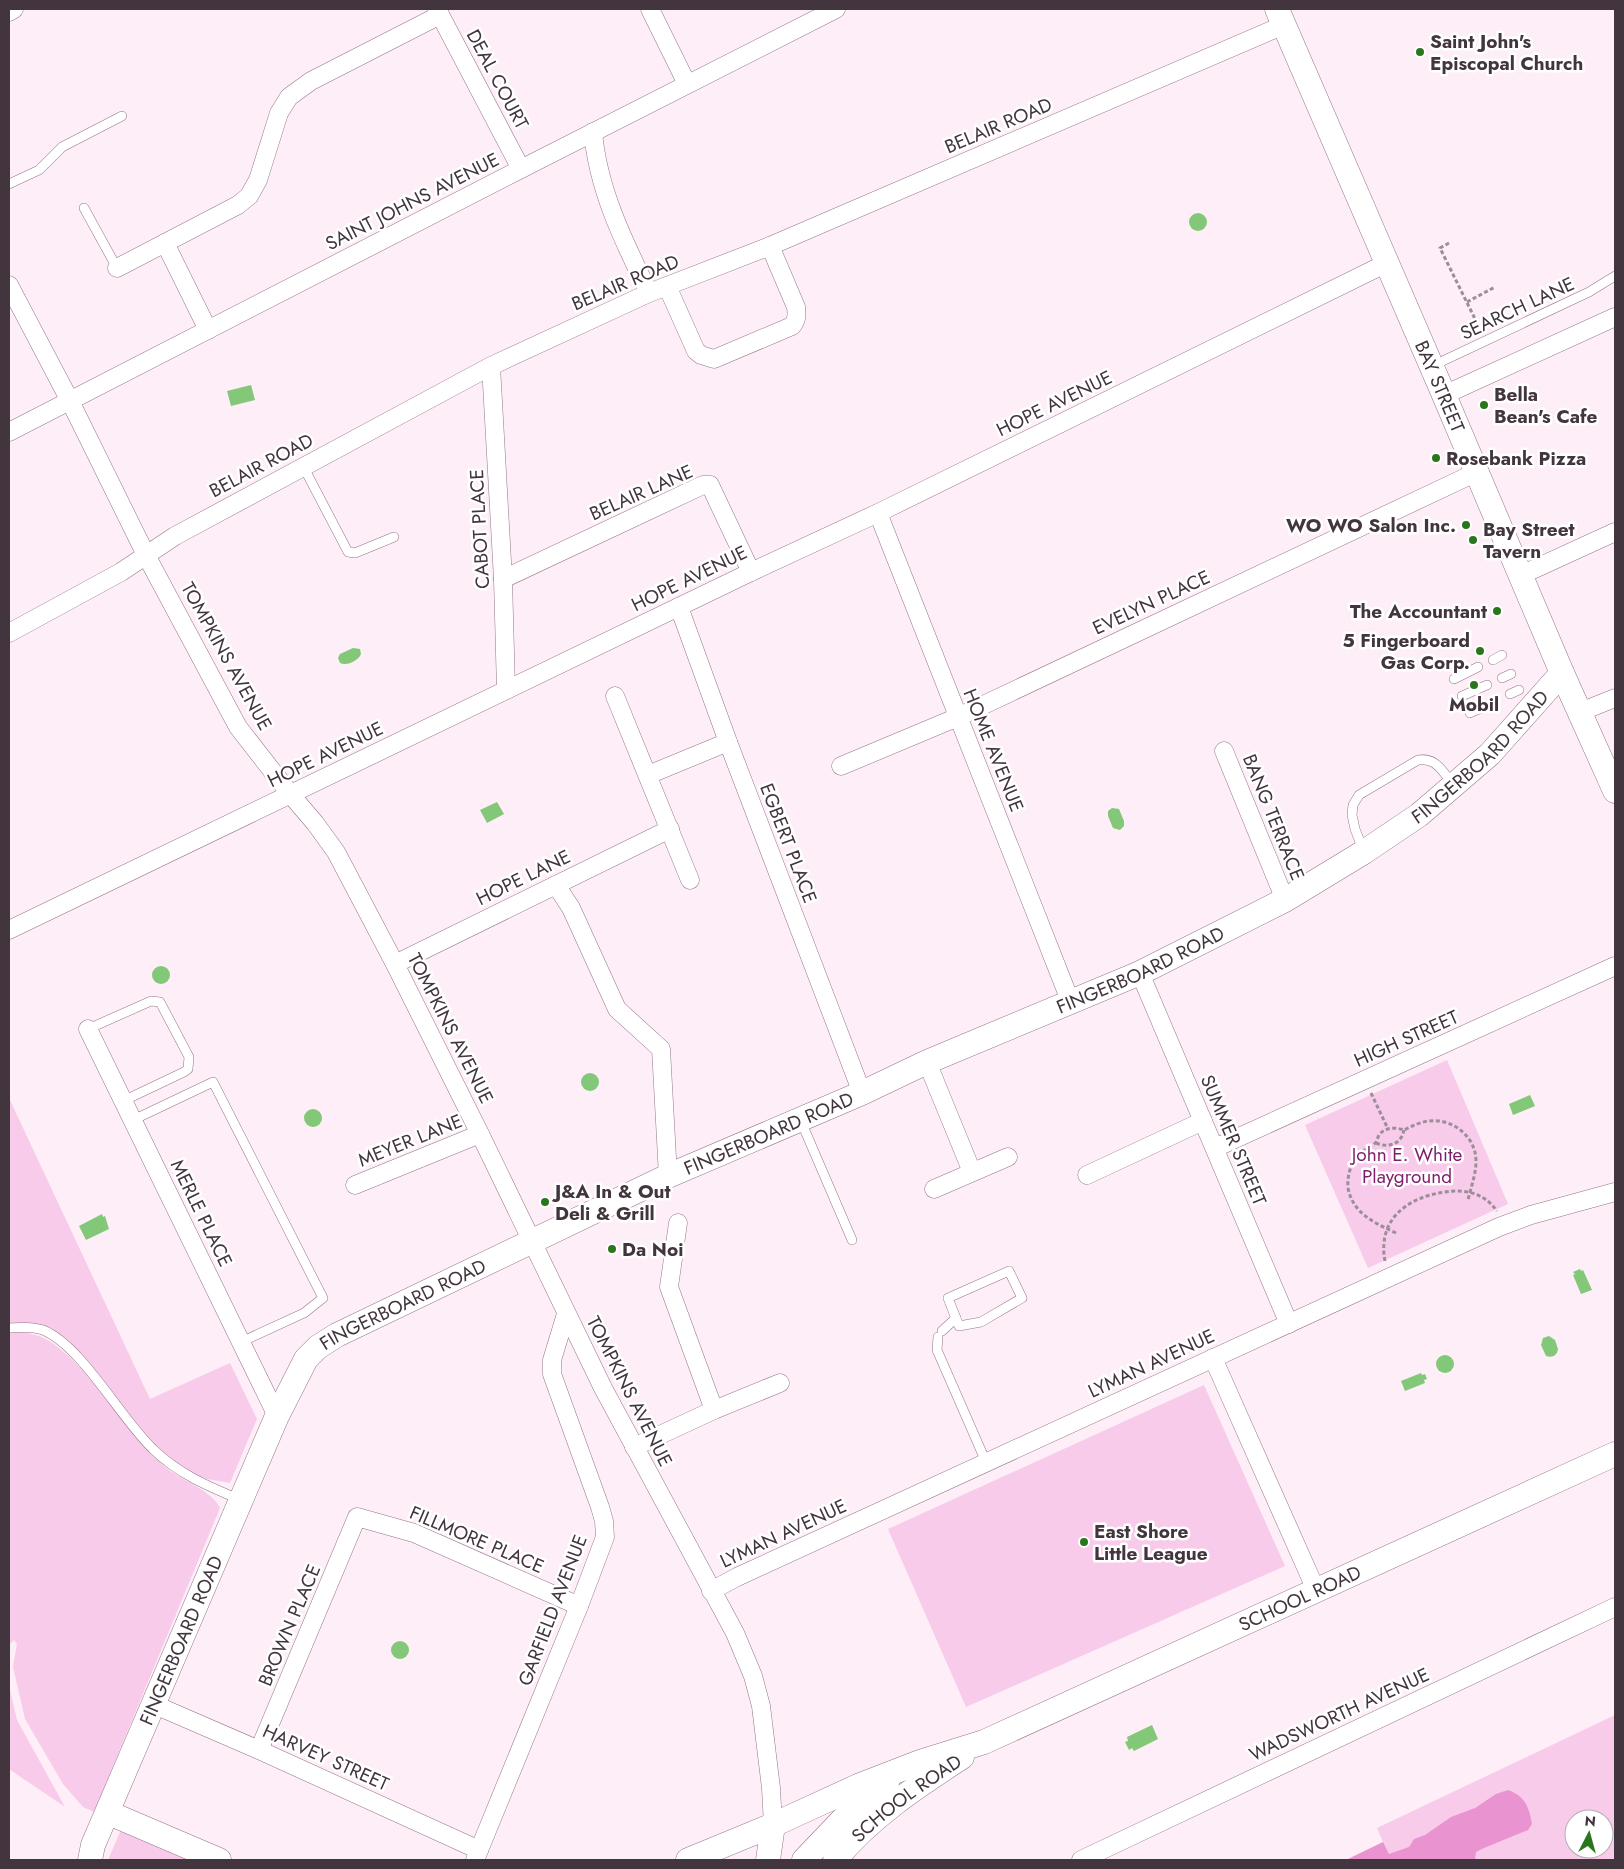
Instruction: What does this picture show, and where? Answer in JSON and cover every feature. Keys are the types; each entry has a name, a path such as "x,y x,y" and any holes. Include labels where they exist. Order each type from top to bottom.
{"main road":[{"name":"BAY STREET","path":"1281,17 1562,673 1615,791"},
{"name":"FINGERBOARD ROAD","path":"88,1855 109,1813 277,1416 306,1359 318,1347 337,1336 668,1176 927,1062 1140,973 1285,900 1364,852 1419,815 1455,786 1490,754 1562,673"},
{"name":"SCHOOL ROAD","path":"920,1762 984,1742 1615,1454"},
{"name":"SCHOOL ROAD","path":"835,1860 855,1838 891,1806 984,1742"},
{"path":"688,1860 772,1826 858,1786 920,1762"},
{"path":"804,1860 833,1829 867,1798 920,1762"},
{"path":"109,1813 219,1860"},
{"path":"768,1860 772,1826"}],"street":[{"path":"9,12 14,9"},
{"path":"650,9 687,84"},
{"name":"SAINT JOHNS AVENUE","path":"9,432 592,132 836,9"},
{"path":"117,268 238,205 249,196 258,180 279,113 289,96 439,12"},
{"name":"DEAL COURT","path":"439,12 521,169"},
{"name":"BELAIR ROAD","path":"9,633 121,572 175,536 491,366 667,286 770,246 1281,17"},
{"path":"592,132 604,191 616,223 649,294"},
{"path":"165,242 208,330"},
{"path":"667,286 696,351 701,356 714,358 792,326 795,322 797,316 796,308 770,246"},
{"name":"HOPE AVENUE","path":"9,930 678,607 878,513 1387,263"},
{"name":"TOMPKINS AVENUE","path":"9,285 70,401 146,555 238,727 336,852 395,964 480,1134 602,1388 683,1538 715,1589 721,1607 744,1652 758,1692 771,1788 772,1826"},
{"path":"1444,395 1615,317"},
{"name":"CABOT PLACE","path":"491,366 503,579 506,690"},
{"name":"EVELYN PLACE","path":"841,766 958,716 1477,472"},
{"name":"BELAIR LANE","path":"503,579 703,485 710,485 751,572"},
{"name":"HOME AVENUE","path":"878,513 1071,1003"},
{"path":"1521,575 1615,532"},
{"name":"EGBERT PLACE","path":"678,607 862,1092"},
{"path":"616,696 690,880"},
{"path":"1580,712 1615,698"},
{"path":"648,775 728,742"},
{"name":"BANG TERRACE","path":"1224,750 1285,900"},
{"name":"HOPE LANE","path":"395,964 670,829"},
{"path":"556,885 572,908 616,1009 661,1049 668,1176"},
{"name":"HIGH STREET","path":"1214,1148 1615,966"},
{"name":"SUMMER STREET","path":"1140,973 1289,1324"},
{"name":"MERLE PLACE","path":"88,1029 277,1416"},
{"path":"927,1062 972,1172"},
{"path":"1087,1175 1203,1121"},
{"name":"MEYER LANE","path":"355,1185 480,1134"},
{"path":"934,1188 1008,1156"},
{"name":"LYMAN AVENUE","path":"715,1589 986,1462 1499,1227 1531,1215 1615,1192"},
{"path":"678,1223 669,1287 714,1410"},
{"name":"GARFIELD AVENUE","path":"477,1855 604,1537 604,1521 552,1374 552,1360 566,1314"},
{"path":"1213,1358 1316,1590"},
{"path":"634,1447 714,1410 780,1383"},
{"name":"FILLMORE PLACE","path":"357,1517 414,1533 578,1606"},
{"name":"BROWN PLACE","path":"259,1750 357,1517"},
{"name":"WADSWORTH AVENUE","path":"1080,1860 1615,1606"},
{"name":"HARVEY STREET","path":"155,1705 259,1750 477,1855"}],"lane":[{"path":"9,184 39,170 62,147 122,116"},
{"path":"84,208 117,268"},
{"name":"SEARCH LANE","path":"1432,366 1589,292 1615,276"},
{"path":"303,466 347,551 355,553 394,537"},
{"path":"1493,660 1502,655"},
{"path":"1454,679 1478,667"},
{"path":"1502,678 1511,674"},
{"path":"1462,696 1487,685"},
{"path":"1510,694 1519,690"},
{"path":"1470,713 1495,702"},
{"path":"1364,852 1352,815 1353,805 1359,794 1418,760 1425,758 1436,762 1455,786"},
{"path":"88,1029 152,1001 160,1002 189,1057 188,1069 184,1072 123,1101"},
{"path":"133,1120 213,1082 323,1298 304,1313 241,1342"},
{"path":"800,1119 852,1240"},
{"path":"1009,1271 1022,1298 980,1322 959,1326 956,1318 948,1298 1009,1271"},
{"path":"956,1318 940,1334 937,1350 986,1462"},
{"path":"9,1328 42,1330 61,1342 76,1356 153,1449 181,1472 241,1500"}],"path":[{"path":"1449,243 1440,248 1481,332"},
{"path":"1467,302 1495,287"},
{"path":"1372,1094 1388,1129"},
{"path":"1396,1233 1360,1213 1350,1196 1348,1184 1355,1158 1360,1152 1376,1143 1381,1132 1398,1128 1404,1130 1429,1120 1441,1120 1460,1129 1472,1145 1475,1154 1475,1170 1468,1200"},
{"path":"1376,1143 1384,1146 1396,1143 1402,1138 1404,1130"},
{"path":"1386,1264 1384,1246 1387,1229 1396,1215 1413,1200 1437,1193 1452,1191 1470,1192 1487,1200 1499,1213"}],"green space":[{"name":"John E. White Playground","path":"1447,1060 1508,1204 1368,1268 1305,1125"},
{"path":"9,1098 150,1399 230,1363 257,1419 230,1483 192,1474 154,1444 60,1335 9,1324"},
{"path":"9,1333 34,1334 46,1339 63,1351 78,1365 134,1434 163,1465 210,1495 220,1508 94,1812 83,1807 63,1784 25,1719 13,1667 17,1644 14,1640 9,1645"},
{"name":"East Shore Little League","path":"1204,1385 1285,1566 966,1707 888,1529"},
{"path":"9,1686 17,1720 65,1807 9,1769"},
{"path":"1615,1715 1615,1860 1346,1860 1383,1842 1377,1828"},
{"path":"121,1830 192,1860 108,1860"}],"shaded area":[{"path":"1194,213 1202,213 1207,218 1205,229 1194,231 1189,226 1189,218"},
{"path":"251,385 255,400 231,406 227,391"},
{"path":"353,648 360,649 360,657 349,663 340,663 338,658 340,654"},
{"path":"497,802 504,814 487,823 480,810"},
{"path":"1112,808 1119,809 1124,821 1124,826 1120,830 1113,828 1108,816 1108,811"},
{"path":"157,966 165,966 170,971 168,982 157,984 152,979 152,971"},
{"path":"586,1073 594,1073 599,1078 597,1089 586,1091 581,1086 581,1078"},
{"path":"1530,1095 1535,1106 1513,1115 1509,1104"},
{"path":"309,1109 317,1109 322,1114 320,1125 309,1127 304,1122 304,1114"},
{"path":"102,1214 103,1217 105,1216 109,1229 86,1240 79,1226"},
{"path":"1580,1269 1581,1271 1583,1270 1592,1290 1581,1294 1573,1275 1575,1274 1573,1272"},
{"path":"1549,1336 1555,1340 1558,1349 1554,1356 1550,1357 1546,1356 1541,1345 1543,1338"},
{"path":"1445,1355 1451,1358 1454,1364 1451,1370 1445,1373 1439,1370 1436,1364 1439,1358"},
{"path":"1421,1373 1422,1375 1425,1374 1427,1379 1424,1380 1425,1383 1405,1391 1401,1381"},
{"path":"400,1641 406,1644 409,1650 406,1656 400,1659 394,1656 391,1650 394,1644"},
{"path":"1152,1725 1158,1739 1134,1751 1132,1748 1129,1750 1125,1742 1128,1741 1127,1737"},
{"path":"1508,1790 1519,1795 1525,1803 1532,1824 1528,1830 1476,1852 1475,1859 1346,1860 1383,1842 1389,1854 1409,1847 1414,1839 1425,1835 1451,1817 1475,1808 1496,1794"}],"place":[{"name":"Saint John's Episcopal Church","path":"1420,52"},
{"name":"Bella Bean's Cafe","path":"1484,405"},
{"name":"Rosebank Pizza","path":"1436,458"},
{"name":"WO WO Salon Inc.","path":"1466,525"},
{"name":"Bay Street Tavern","path":"1473,540"},
{"name":"The Accountant","path":"1497,611"},
{"name":"5 Fingerboard Gas Corp.","path":"1480,651"},
{"name":"Mobil","path":"1474,685"},
{"name":"J&A In & Out Deli & Grill","path":"545,1202"},
{"name":"Da Noi","path":"612,1249"},
{"name":"East Shore Little League","path":"1084,1542"}]}
